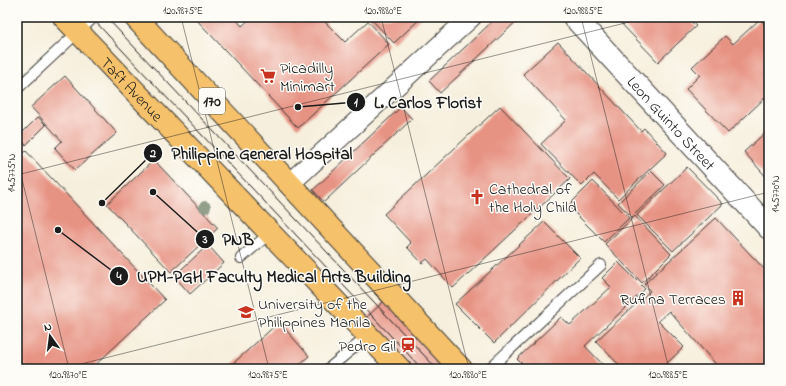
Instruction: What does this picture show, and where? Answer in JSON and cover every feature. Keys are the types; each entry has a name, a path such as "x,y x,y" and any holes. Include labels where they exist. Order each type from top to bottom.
{"main road":[{"name":"170","path":"135,17 461,369"},
{"name":"Taft Avenue","path":"72,25 400,369"}],"street":[{"path":"289,184 471,17"},
{"name":"Leon Guinto Street","path":"574,17 769,228"}],"lane":[{"path":"17,89 72,25 94,17"},
{"path":"241,258 270,233"},
{"path":"489,369 601,265"},
{"path":"328,369 368,336"}],"building":[{"path":"194,17 234,17 242,26 252,17 320,17 345,42 368,21 389,44 298,128"},
{"path":"369,17 422,17 394,43"},
{"path":"497,17 521,17 440,93 429,81"},
{"path":"615,17 687,17 696,26 658,62"},
{"path":"760,19 769,29 769,94 728,133 686,89 700,75 692,67 725,36 733,44"},
{"path":"558,42 641,131 644,128 667,153 618,199 594,174 582,186 541,144 566,120 523,74"},
{"path":"65,76 117,133 75,170 55,148 62,141 31,107"},
{"name":"Cathedral of the Holy Child","path":"500,106 570,179 453,288 427,259 422,263 407,247 411,243 384,214"},
{"path":"401,107 412,119 324,202 313,190"},
{"path":"38,117 46,125 26,145 18,137"},
{"path":"769,129 769,180 744,152"},
{"path":"26,151 165,300 91,369 28,369 17,358 17,159"},
{"path":"154,160 218,228 171,272 107,204"},
{"path":"687,167 723,204 673,251 637,215"},
{"path":"651,171 665,185 632,217 618,203"},
{"path":"593,181 629,218 604,242 568,206"},
{"path":"635,216 671,254 642,283 605,244"},
{"path":"716,218 769,274 769,369 720,369 669,311 658,321 684,347 661,369 623,369 596,341 650,291 644,284"},
{"path":"544,222 580,258 494,343 455,304"},
{"path":"208,245 224,263 190,294 174,276"},
{"path":"618,262 645,289 585,346 607,369 527,369 517,359 561,317 570,325 611,287 602,278"},
{"name":"Pedro Gil","path":"387,280 472,369 390,369 344,320 357,308 366,318 383,302 374,293"},
{"path":"279,322 309,356 294,369 227,369"}],"tram line":[{"path":"91,17 422,369"},
{"path":"106,17 437,369"}],"place":[{"name":"Picadilly Minimart","path":"268,76"},
{"name":"L. Carlos Florist","path":"298,107"},
{"name":"PNB","path":"153,192"},
{"name":"Cathedral of the Holy Child","path":"477,197"},
{"name":"Philippine General Hospital","path":"102,203"},
{"name":"UPM-PGH Faculty Medical Arts Building","path":"58,230"},
{"name":"Rufina Terraces","path":"738,298"},
{"name":"University of the Philippines Manila","path":"246,312"},
{"name":"Pedro Gil","path":"408,345"}]}
